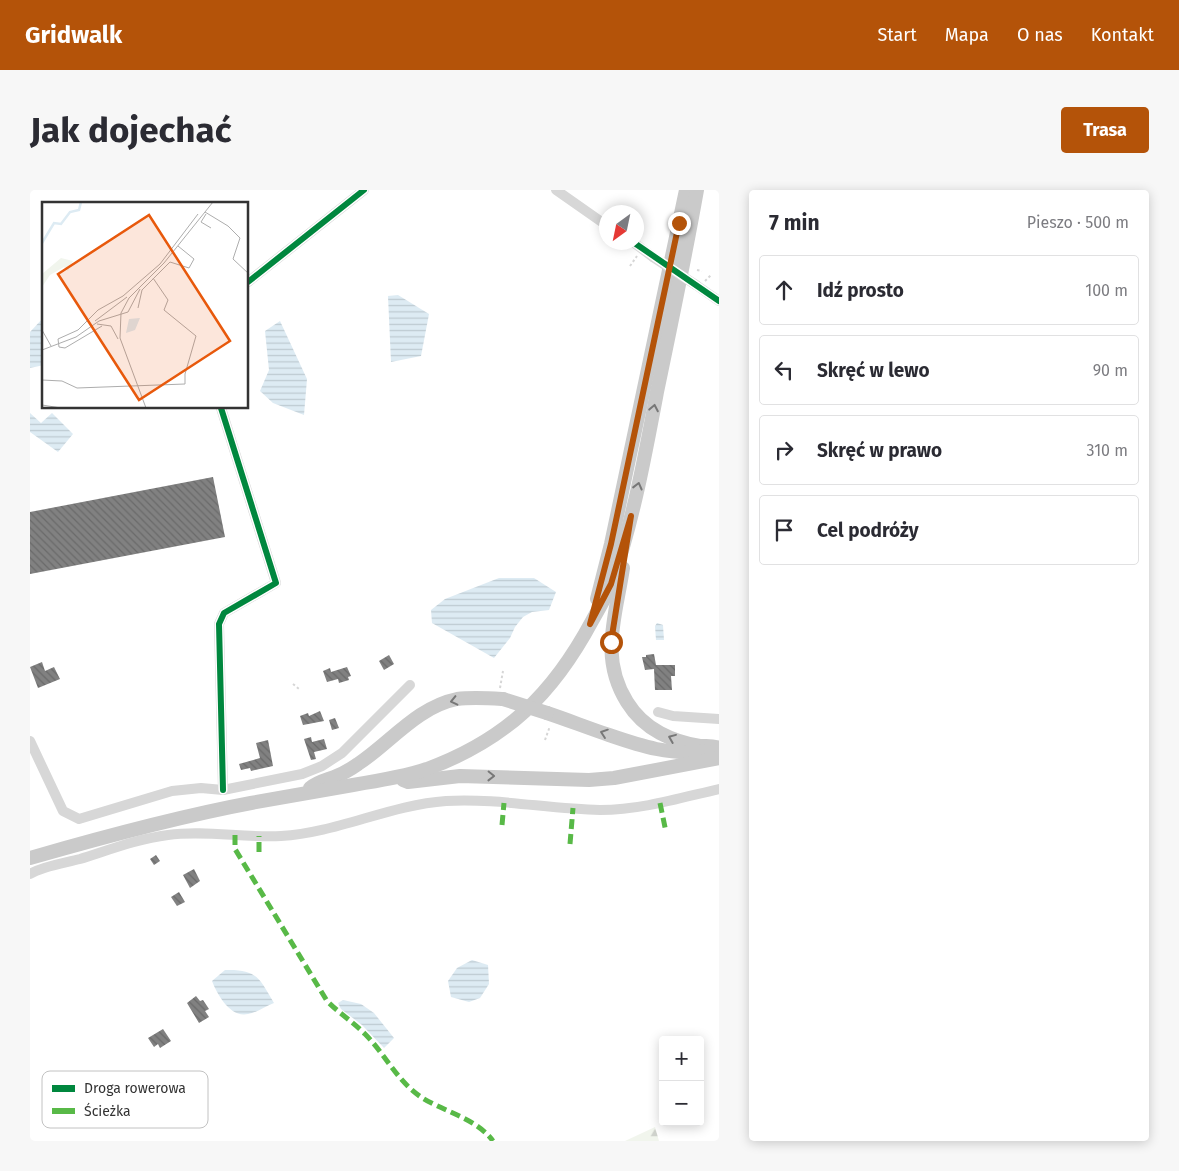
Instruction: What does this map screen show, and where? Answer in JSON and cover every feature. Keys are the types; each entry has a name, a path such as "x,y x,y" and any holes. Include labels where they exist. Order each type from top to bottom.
{"main road":[{"path":"590,624 611,544 686,190"},
{"path":"30,858 171,820 306,793 397,778 424,770 459,756 499,732 518,718 545,692 568,664 611,584 631,516 645,455 697,190"},
{"path":"631,516 611,642 611,659 616,681 632,709 656,730 674,740 688,744 714,745 719,749"},
{"path":"306,793 314,784 356,766 432,708 455,700 475,697 500,699 654,749 689,754 719,749"},
{"path":"397,778 408,782 460,776 589,780 614,778 719,758"}],"street":[{"path":"249,281 364,190"},
{"path":"556,190 599,220"},
{"path":"644,250 700,283 719,301"},
{"path":"222,409 276,583 224,613 219,624 223,790"},
{"path":"30,741 63,811 79,819 172,791 201,788 223,790 302,774 322,766 342,753 410,685"},
{"path":"658,712 673,716 719,719"},
{"path":"30,874 137,841 168,835 260,836 298,834 321,830 395,809 446,801 601,810 630,808 719,789"}],"path":[{"path":"630,266 639,253"},
{"path":"698,270 702,271"},
{"path":"700,283 712,274"},
{"path":"500,699 503,670"},
{"path":"293,684 299,689"}],"green space":[{"path":"655,1127 659,1141 625,1141"}],"shaded area":[{"path":"398,295 429,314 421,356 391,362 388,296"},
{"path":"42,319 42,365 30,368 30,332"},
{"path":"280,321 307,379 304,415 273,403 260,391 269,370 265,331"},
{"path":"30,413 41,423 52,413 73,434 58,452 30,432"},
{"path":"499,578 534,578 556,592 549,610 532,612 523,617 515,627 510,638 494,658 432,623 431,610 445,599"},
{"path":"657,623 663,625 664,640 656,640 655,626"},
{"path":"472,960 488,965 489,984 480,998 469,1002 451,997 448,981 457,968"},
{"path":"225,970 251,973 265,987 274,1003 248,1014 241,1014 230,1009 217,992 212,981"},
{"path":"343,1000 361,1004 374,1013 394,1038 384,1048 362,1025 341,1009 338,1003"}],"building":[{"path":"213,477 225,537 30,574 30,512"},
{"path":"654,654 656,665 675,665 675,676 671,676 672,690 655,690 654,669 645,670 642,657"},
{"path":"389,655 394,664 384,670 379,661"},
{"path":"42,662 45,671 54,667 60,679 38,688 30,667"},
{"path":"347,667 351,676 348,677 349,680 339,683 338,679 327,682 323,671 330,668 331,672"},
{"path":"320,711 324,721 303,725 300,716 308,713 309,716"},
{"path":"335,718 339,728 332,730 329,720"},
{"path":"311,737 312,742 324,739 327,749 314,752 316,759 311,760 304,739"},
{"path":"268,740 273,766 251,771 250,768 241,770 239,764 260,758 256,743"},
{"path":"156,855 160,861 154,865 150,859"},
{"path":"194,869 200,881 190,888 183,875"},
{"path":"179,892 185,902 177,906 171,897"},
{"path":"196,996 200,1001 203,1000 209,1009 205,1011 209,1017 199,1023 187,1003"},
{"path":"163,1029 171,1041 160,1048 158,1044 154,1047 148,1038"}],"marked path":[{"path":"502,825 504,803"},
{"path":"660,803 666,832"},
{"path":"570,844 573,808"},
{"path":"235,835 235,849 327,1001 365,1034 413,1091 430,1102 469,1121 486,1133 493,1141"},
{"path":"259,836 259,852"}],"cycle path":[{"path":"249,281 364,190"},
{"path":"644,250 719,301"},
{"path":"221,409 276,583 224,613 219,624 223,790"}],"route":[{"path":"611,642 631,516 611,584 590,624 611,544 679,223"}]}
